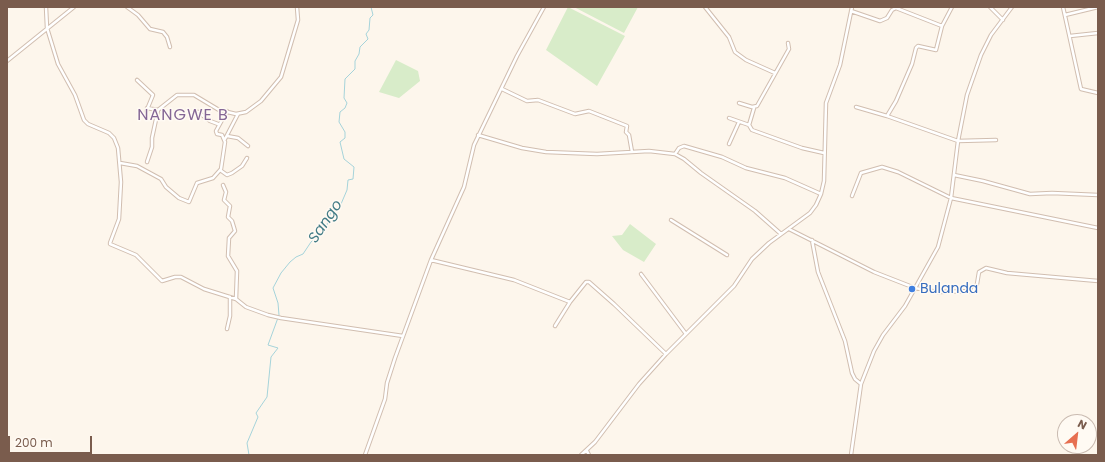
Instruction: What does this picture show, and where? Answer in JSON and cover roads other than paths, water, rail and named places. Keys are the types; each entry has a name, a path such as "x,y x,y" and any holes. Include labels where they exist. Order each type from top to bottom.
{"street":[{"path":"46,7 47,28 58,64 75,95 84,120 109,133 114,138 118,148 121,192 119,219 110,244 136,255 162,281 178,277 204,289 240,302"},
{"path":"7,61 74,7"},
{"path":"127,7 138,15 150,29 163,32 167,36 170,46"},
{"path":"147,162 152,147 152,138 158,110 177,96 194,95 220,110 238,114 246,112 256,105 278,81 298,20 297,7"},
{"path":"365,455 385,400 387,383 431,260 464,187 474,145 517,56 544,7"},
{"path":"705,7 730,37 735,52 746,60 775,73"},
{"path":"581,455 587,451 639,384 666,354 734,286 752,258 810,213 821,194 824,181 826,103 840,65 852,7"},
{"path":"887,116 896,101 912,64 916,48 918,46 936,50 942,26 952,7"},
{"path":"990,7 1003,20"},
{"path":"851,455 861,384 874,351 883,335 905,306 938,246 951,198 958,141 967,95 973,76 991,36 1012,7"},
{"path":"1063,7 1081,89 1098,93"},
{"path":"1065,15 1098,7"},
{"path":"851,11 880,21 887,18 892,10 896,8 942,26"},
{"path":"1070,36 1098,33"},
{"path":"749,125 754,108 757,106 789,49 788,43"},
{"path":"137,80 153,95 146,112"},
{"path":"502,89 527,101 538,100 575,114 589,111 627,126 626,132 629,135 632,152"},
{"path":"739,103 754,108"},
{"path":"856,107 887,116 958,141 996,140"},
{"path":"147,108 158,110"},
{"path":"225,139 217,134 218,124 227,111"},
{"path":"198,112 210,121 218,124"},
{"path":"120,163 137,166 161,179 166,187 186,202 189,202 197,184 213,178 220,170 225,139 238,114"},
{"path":"729,118 749,125 752,130 759,133 802,148 824,153"},
{"path":"729,144 739,122"},
{"path":"478,135 522,148 546,152 597,154 649,151 675,154 684,159 701,174 755,211 781,234"},
{"path":"227,136 238,138 248,146"},
{"path":"675,154 679,148 684,146 722,157 746,168 785,178 821,194"},
{"path":"220,170 227,175 232,173 242,166 247,158"},
{"path":"852,196 861,173 882,167 898,172 951,198 1098,228"},
{"path":"954,175 977,179 1030,194 1052,193 1098,195"},
{"path":"223,185 226,192 224,200 230,206 228,217 232,221 235,231 229,238 228,256 237,271 235,296 240,302 246,307 279,317 403,336"},
{"path":"671,220 727,255"},
{"path":"789,229 874,272 915,288 938,292 973,292 977,284 979,272 986,268 1007,273 1098,281"},
{"path":"812,240 818,272 845,341 852,373 855,379 861,384"},
{"path":"431,260 514,280 570,302"},
{"path":"641,274 686,334"},
{"path":"555,326 570,302 586,282 590,283 666,354"},
{"path":"229,297 235,296"},
{"path":"227,329 230,316 229,297"},
{"path":"587,451 589,455"}],"waterway":[{"name":"Sango","path":"249,455 247,443 258,417 256,413 267,397 271,357 278,348 268,345 279,315 278,303 273,288 281,273 290,262 303,254 311,242 326,228 331,211 338,210 341,204 347,190 348,180 353,179 354,167 344,159 340,142 345,138 345,132 339,122 340,112 345,108 347,103 344,98 345,79 355,69 355,61 359,54 360,47 368,39 366,34 369,30 370,18 373,15 371,7"}],"place":[{"name":"Bulanda","path":"912,289"}],"district":[{"name":"NANGWE B","path":"183,116"}]}
